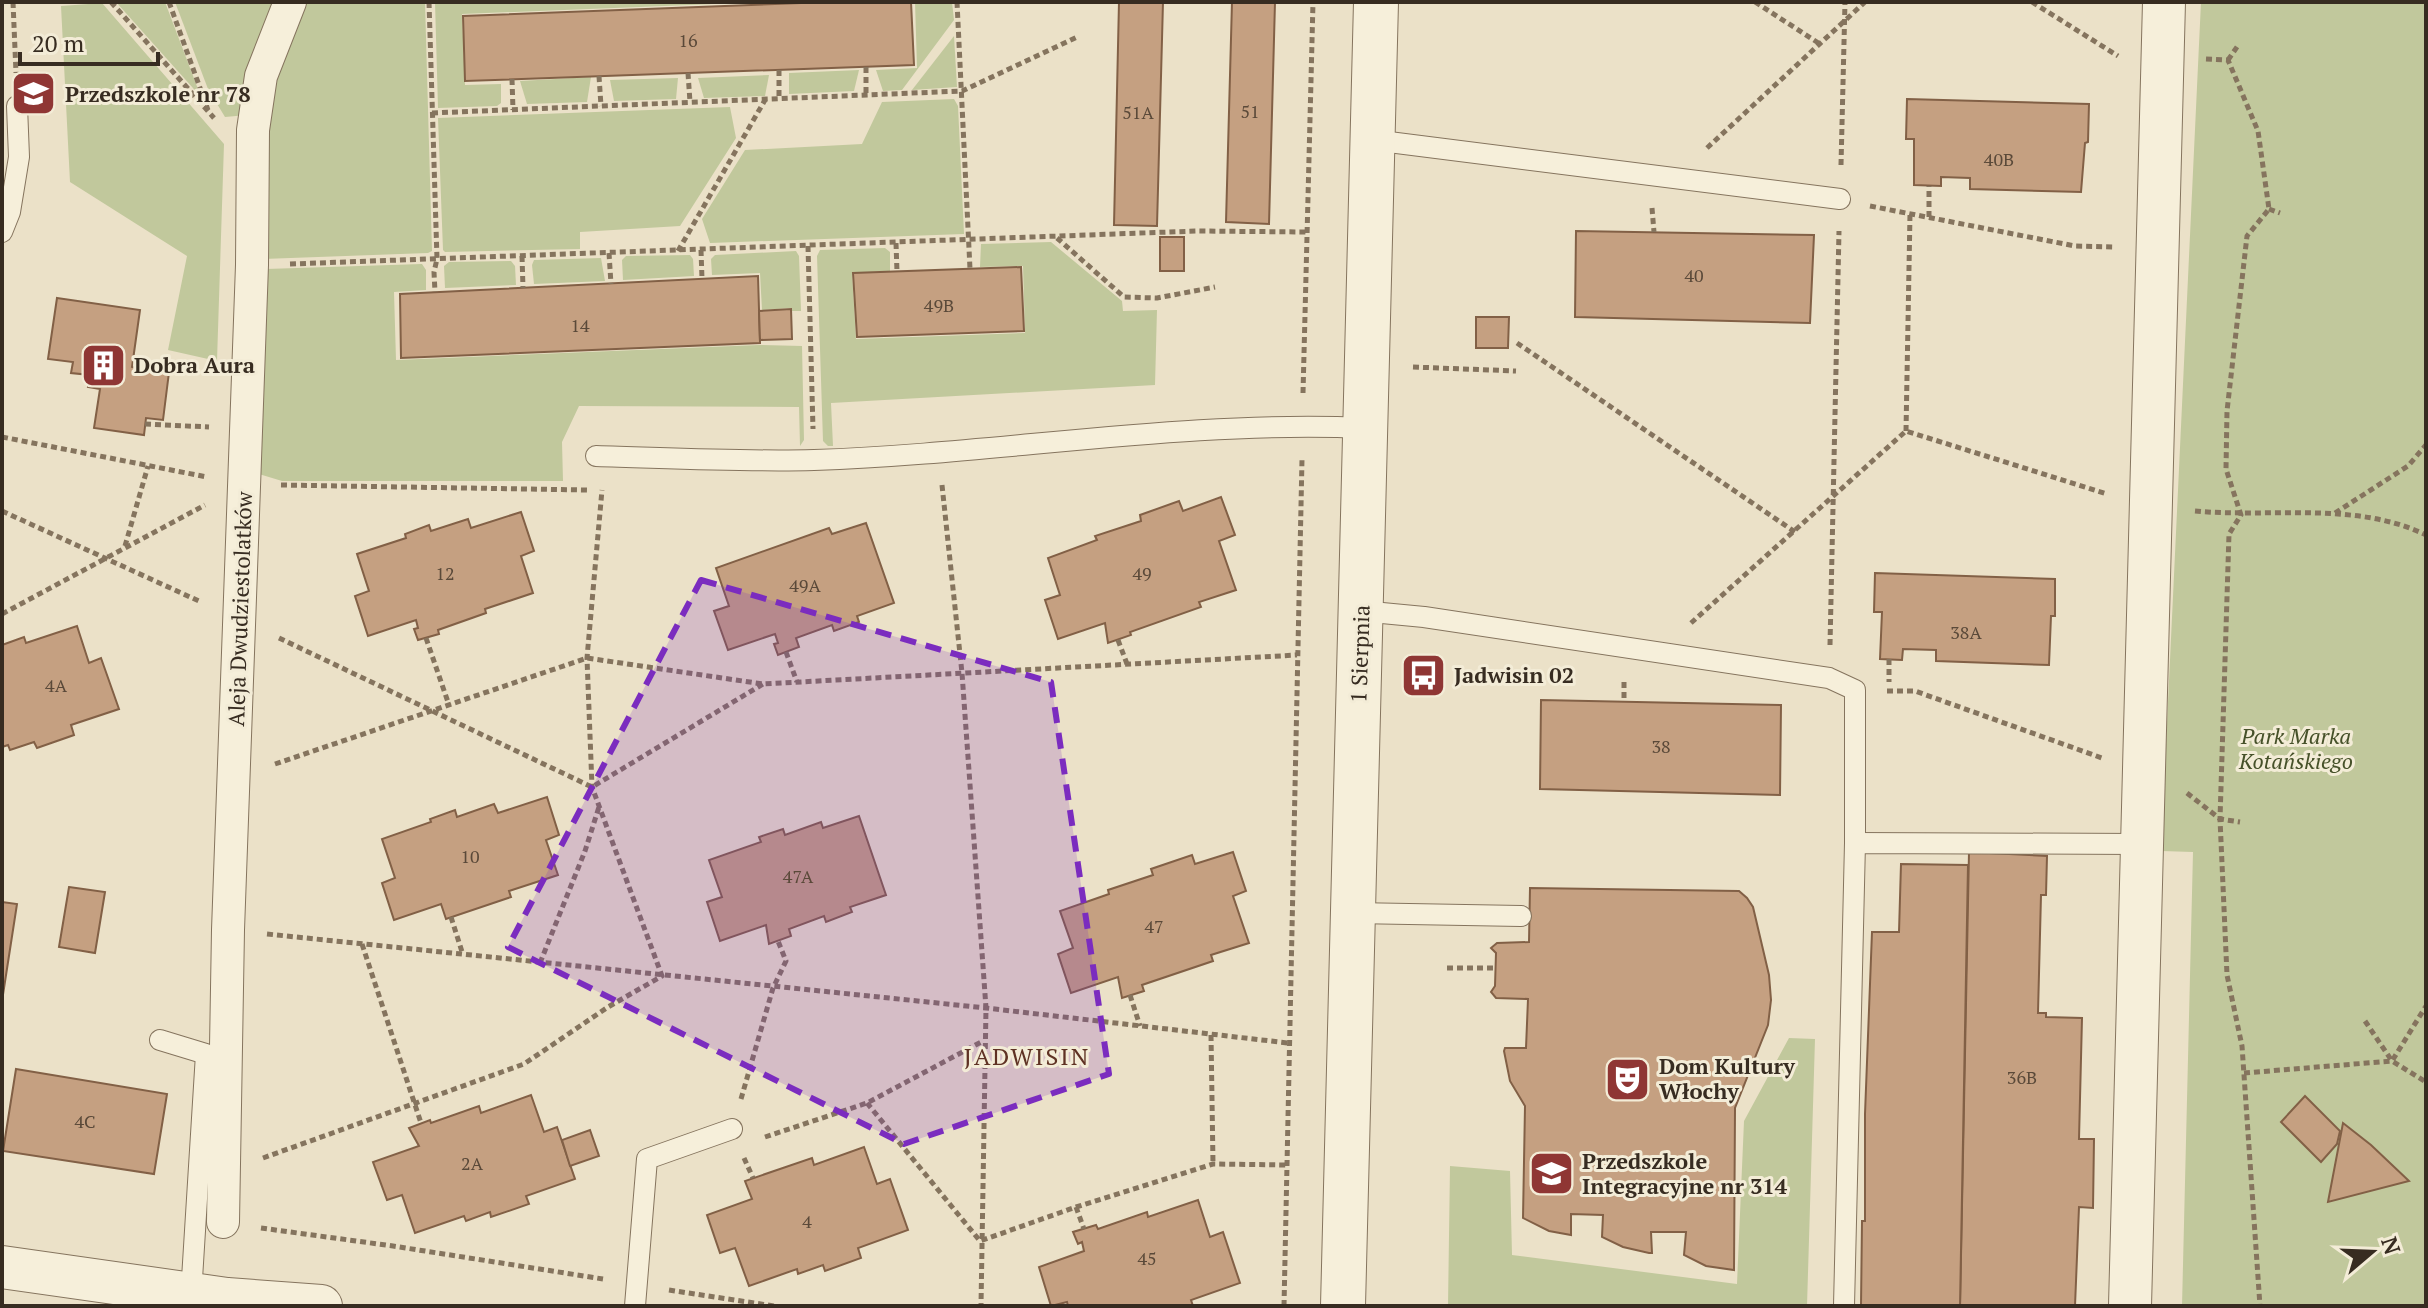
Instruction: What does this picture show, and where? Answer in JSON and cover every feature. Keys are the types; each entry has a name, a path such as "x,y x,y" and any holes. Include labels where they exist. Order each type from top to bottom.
{"street":[{"name":"Aleja Dwudziestolatków","path":"223,1222 228,930 252,265 253,130 261,76 290,2"},
{"name":"1 Sierpnia","path":"1343,1306 1376,2"},
{"path":"2130,1306 2164,2"},
{"path":"2,1267 191,1295 321,1306"}],"lane":[{"path":"2,232 10,212 19,157 17,106"},
{"path":"1373,140 1840,199"},
{"path":"596,456 813,460 1303,425 1365,428"},
{"path":"1361,611 1424,617 1829,678 1855,690 1855,843 1844,1306"},
{"path":"1855,843 2141,844"},
{"path":"1353,913 1521,916"},
{"path":"160,1040 206,1054 191,1295"},
{"path":"635,1306 647,1159 732,1129"}],"path":[{"path":"13,2 17,106"},
{"path":"111,2 210,116 219,122"},
{"path":"169,2 210,116"},
{"path":"429,2 437,259 435,292"},
{"path":"957,2 971,240 970,269"},
{"path":"1284,1306 1313,2"},
{"path":"1755,2 1820,44"},
{"path":"1829,678 1845,2"},
{"path":"1673,178 1865,2"},
{"path":"2032,2 2136,68 2162,57 2228,60"},
{"path":"432,113 962,91 1077,37"},
{"path":"2228,60 2239,44"},
{"path":"2228,60 2258,131 2269,209 2247,236 2227,411 2226,469 2241,515"},
{"path":"866,67 866,95"},
{"path":"779,70 779,99"},
{"path":"688,73 690,102"},
{"path":"599,76 601,106"},
{"path":"512,79 513,110"},
{"path":"678,251 765,99"},
{"path":"1929,186 1929,217"},
{"path":"1840,199 2075,246 2157,248"},
{"path":"2269,209 2280,213"},
{"path":"1657,653 1906,431 1910,214"},
{"path":"252,265 1197,231 1308,232"},
{"path":"1056,237 1124,297 1157,298 1215,287"},
{"path":"896,243 897,272"},
{"path":"808,246 813,460"},
{"path":"701,250 702,279"},
{"path":"609,253 611,284"},
{"path":"522,256 523,288"},
{"path":"1517,343 1795,532"},
{"path":"1401,366 1516,371"},
{"path":"145,424 246,427"},
{"path":"1906,431 2150,508 2241,515 2334,514 2400,523 2426,535"},
{"path":"2334,514 2408,466 2426,445"},
{"path":"939,452 962,673 986,1008 983,1041 981,1306"},
{"path":"124,547 148,466"},
{"path":"2,614 245,484"},
{"path":"602,490 587,658 592,787 662,976"},
{"path":"2,511 240,619 592,787"},
{"path":"2241,515 2229,534 2220,819 2227,975 2244,1073 2260,1306"},
{"path":"426,638 449,705"},
{"path":"1118,640 1127,664"},
{"path":"786,652 797,682"},
{"path":"234,778 587,658 763,684 1297,655"},
{"path":"1889,659 1890,691"},
{"path":"592,787 763,684"},
{"path":"1915,691 2143,773 2165,775 2220,819 2240,822"},
{"path":"540,963 600,806"},
{"path":"451,917 463,955"},
{"path":"228,930 986,1008 1288,1043"},
{"path":"778,941 786,961 773,988 732,1129 738,1146 867,1103 983,1041"},
{"path":"362,944 421,1123"},
{"path":"1447,968 1495,968"},
{"path":"224,1172 524,1064 608,1007 662,976"},
{"path":"1130,995 1140,1026"},
{"path":"2392,1061 2426,1006"},
{"path":"2365,1021 2392,1061 2426,1082"},
{"path":"1211,1035 1213,1164"},
{"path":"2244,1073 2392,1061"},
{"path":"867,1103 980,1241"},
{"path":"980,1241 1213,1164 1287,1165"},
{"path":"1076,1207 1084,1229"},
{"path":"223,1222 774,1306"}],"highlighted area":[{"path":"701,580 1051,682 1109,1074 904,1144 508,947"}],"green space":[{"path":"116,2 165,2 201,97"},
{"path":"175,2 277,2 247,115 225,117 208,89"},
{"path":"299,2 425,2 432,251 263,259 264,105"},
{"path":"435,2 767,2 462,14 465,85 501,84 501,103 497,106 438,108"},
{"path":"915,2 952,2 954,20 902,90 883,91 876,70 917,68"},
{"name":"Park Marka Kotańskiego","path":"2201,2 2426,2 2426,1306 2182,1306 2193,852 2161,851"},
{"path":"102,3 224,144 217,361 168,350 187,256 70,182 61,6"},
{"path":"954,36 957,87 912,90"},
{"path":"859,70 854,91 789,94 789,73"},
{"path":"769,75 765,96 704,98 698,78"},
{"path":"591,77 587,102 527,104 520,81"},
{"path":"678,78 676,99 614,101 610,80"},
{"path":"954,99 958,106 964,234 710,243 702,219 745,150 862,144 882,102"},
{"path":"730,107 736,138 680,226 580,232 580,249 443,250 438,118"},
{"path":"1051,242 1122,301 1123,311 1157,310 1155,385 831,403 833,446 823,441 817,256 820,250 885,248 890,252 890,271 852,273 856,339 1025,333 1023,266 980,267 981,244"},
{"path":"796,251 799,256 801,311 792,311 791,308 762,310 760,273 712,275 711,259 715,255"},
{"path":"690,255 694,276 623,280 622,260 626,256"},
{"path":"601,258 605,281 534,284 534,260"},
{"path":"511,261 515,266 516,285 445,288 444,266 449,262"},
{"path":"422,264 426,270 426,290 394,292 396,360 759,345 802,346 804,440 800,446 799,407 579,406 562,442 563,481 282,481 252,472 266,269"},
{"path":"1789,1038 1815,1039 1807,1306 1448,1306 1450,1166 1510,1171 1512,1255 1737,1284 1744,1121"}],"building":[{"path":"827,2 911,2 914,65 465,81 463,16"},
{"path":"1119,2 1163,2 1157,226 1114,225"},
{"path":"1232,2 1275,2 1269,224 1226,222"},
{"path":"1907,99 2089,104 2088,142 2085,143 2081,192 1970,189 1970,178 1941,177 1941,186 1914,185 1914,139 1906,139"},
{"path":"1576,231 1814,235 1810,323 1575,317"},
{"path":"1160,237 1184,237 1184,271 1160,271"},
{"path":"1021,267 1024,331 857,337 853,273"},
{"path":"758,276 760,343 401,358 400,294"},
{"name":"Dobra Aura","path":"57,298 140,310 132,367 169,372 163,420 146,418 144,435 94,428 100,389 88,387 90,375 71,373 73,362 48,359"},
{"path":"791,309 792,339 760,340 759,311"},
{"path":"1476,317 1509,317 1508,348 1476,348"},
{"path":"1221,497 1235,535 1219,541 1236,590 1199,602 1201,607 1108,643 1105,623 1058,639 1045,600 1060,595 1048,558 1097,540 1095,536 1141,521 1140,515 1179,501 1183,511"},
{"path":"521,512 534,551 521,556 533,593 485,609 486,613 418,640 414,629 418,628 416,620 368,636 355,596 369,591 357,554 406,538 405,534 429,525 431,531 468,519 471,528"},
{"path":"866,523 894,603 857,616 859,622 834,631 832,625 796,638 799,647 778,655 774,644 778,643 775,634 728,650 714,611 729,606 716,568 829,528 832,534"},
{"path":"1875,573 2055,579 2055,616 2051,616 2049,665 1936,661 1936,650 1903,649 1902,660 1880,659 1882,612 1874,612"},
{"path":"77,626 89,663 101,658 119,709 71,725 74,735 37,748 34,742 10,750 8,745 2,747 2,645 24,637 26,643"},
{"path":"1541,700 1781,705 1780,795 1540,789"},
{"path":"547,797 559,835 546,840 558,875 509,891 511,897 446,919 441,904 394,920 382,883 395,878 382,839 455,810 457,817 494,804 498,813"},
{"path":"859,816 886,895 850,907 852,912 826,922 824,916 789,929 791,936 769,944 766,925 720,941 707,902 722,897 709,860 761,842 759,837 783,829 785,835 821,822 823,828"},
{"path":"1233,852 1246,891 1233,896 1249,943 1211,955 1213,961 1142,985 1144,991 1122,998 1118,977 1071,993 1058,954 1073,948 1060,911 1109,894 1108,890 1153,875 1151,869 1192,855 1195,864"},
{"path":"1969,852 2047,856 2046,895 2041,895 2038,1013 2046,1013 2046,1017 2082,1018 2079,1139 2094,1139 2093,1208 2079,1207 2075,1306 1960,1306"},
{"path":"1901,864 1968,865 1960,1306 1861,1306 1872,932 1899,932"},
{"path":"69,887 105,892 95,953 59,947"},
{"name":"Dom Kultury Włochy","path":"1530,888 1739,891 1753,907 1769,975 1771,1000 1768,1025 1735,1108 1734,1270 1706,1266 1684,1255 1686,1232 1651,1232 1652,1253 1649,1253 1623,1247 1602,1237 1603,1215 1571,1214 1571,1235 1549,1231 1523,1218 1525,1106 1510,1081 1504,1051 1505,1048 1526,1048 1528,999 1496,998 1491,992 1495,986 1496,953 1491,948 1497,943 1529,942"},
{"path":"2,902 17,904 2,1001"},
{"path":"16,1069 167,1094 154,1174 3,1151"},
{"path":"531,1095 544,1132 557,1127 575,1179 526,1196 529,1204 491,1217 490,1212 466,1221 464,1216 415,1233 402,1195 387,1200 373,1162 419,1146 409,1128 479,1106 481,1113"},
{"path":"2305,1096 2340,1131 2337,1144 2321,1162 2281,1122"},
{"path":"2343,1123 2371,1145 2409,1181 2328,1202"},
{"path":"590,1130 599,1156 570,1166 562,1140"},
{"path":"864,1147 877,1184 890,1179 908,1230 858,1248 861,1258 825,1271 823,1265 798,1274 797,1269 749,1286 735,1248 720,1253 707,1215 752,1199 745,1181 812,1158 814,1165"},
{"path":"1198,1200 1210,1237 1223,1232 1240,1283 1191,1300 1193,1306 1068,1306 1067,1302 1051,1306 1039,1267 1084,1251 1082,1242 1078,1244 1073,1232 1096,1225 1098,1229 1147,1212 1148,1217"}],"place":[{"name":"Przedszkole nr 78","path":"34,94"},
{"name":"Dobra Aura","path":"103,365"},
{"name":"Jadwisin 02","path":"1423,675"},
{"name":"Dom Kultury Włochy","path":"1628,1079"},
{"name":"Przedszkole Integracyjne nr 314","path":"1551,1174"}],"district":[{"name":"JADWISIN","path":"1027,1057"}]}
